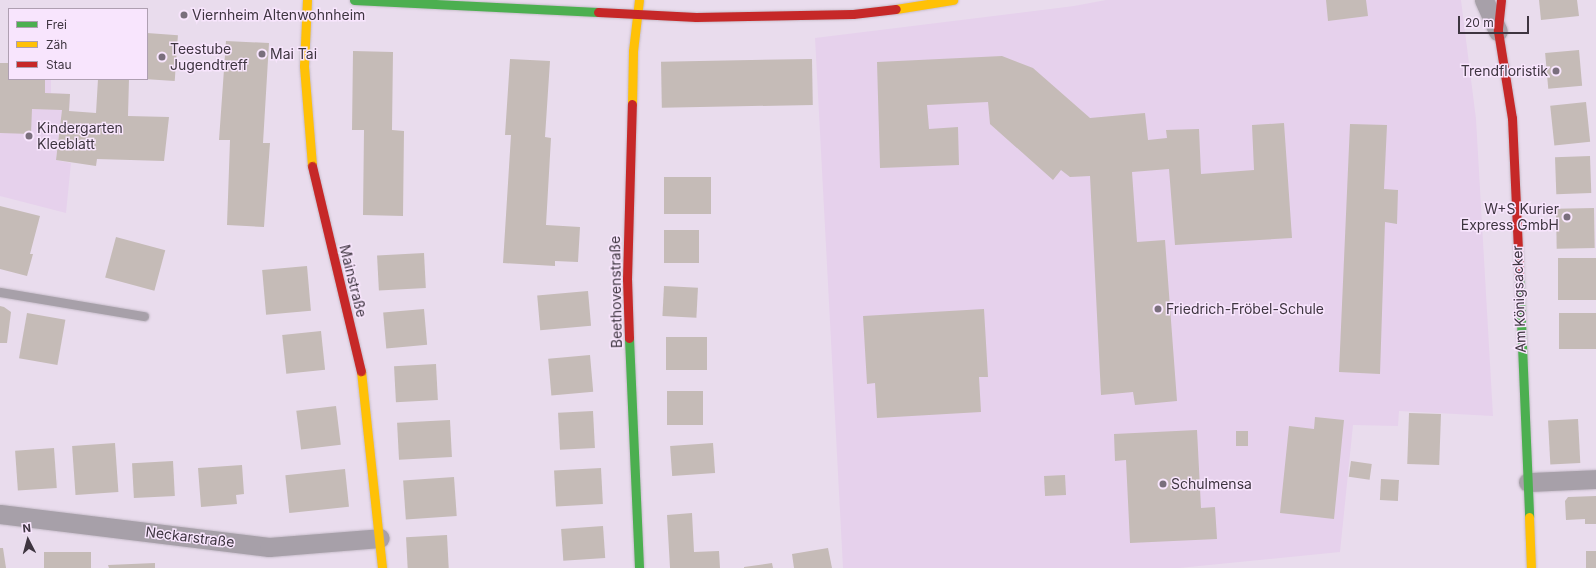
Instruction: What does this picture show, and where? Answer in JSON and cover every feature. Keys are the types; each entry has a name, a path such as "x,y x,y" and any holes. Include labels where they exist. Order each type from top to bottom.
{"street":[{"name":"Mainstraße","path":"307,0 304,66 310,156 326,230 361,372 380,538 382,568"},
{"path":"354,0 638,16 696,17 853,14 892,10 953,0"},
{"name":"Beethovenstraße","path":"639,0 633,51 628,279 639,568"},
{"name":"Am Königsacker","path":"1484,0 1498,31"},
{"name":"Am Königsacker","path":"1501,0 1498,31 1512,118 1523,398 1528,482 1530,568"},
{"path":"1528,482 1596,479"},
{"name":"Neckarstraße","path":"0,514 269,547 380,538"}],"lane":[{"path":"0,292 144,316"}],"shaded area":[{"name":"Friedrich-Fröbel-Schule","path":"1106,0 1461,0 1476,119 1493,416 1399,411 1398,426 1353,425 1340,552 1179,568 843,568 815,38 1074,6"},
{"name":"Kindergarten Kleeblatt","path":"0,63 8,63 8,80 51,80 51,93 70,94 69,111 62,111 56,160 71,163 66,213 0,196"}],"building":[{"path":"1326,0 1366,0 1368,16 1328,21"},
{"path":"1539,0 1577,0 1579,16 1541,20"},
{"name":"Teestube Jugendtreff","path":"148,33 178,35 175,81 148,79"},
{"path":"226,41 269,43 263,143 270,143 264,227 227,225 230,140 219,140"},
{"path":"1579,50 1582,86 1548,89 1545,53"},
{"path":"353,51 393,52 392,130 404,131 403,216 363,215 364,130 352,130"},
{"path":"1002,56 1033,68 1090,118 1145,113 1148,140 1167,138 1166,130 1199,129 1201,174 1254,170 1252,125 1284,123 1292,238 1175,245 1169,169 1132,172 1137,242 1165,240 1177,401 1135,405 1133,392 1101,395 1090,176 1070,177 1061,170 1053,180 990,124 988,102 927,105 929,129 958,127 959,165 880,168 877,62"},
{"path":"510,59 550,61 545,137 551,138 546,225 580,227 578,262 555,261 555,266 503,263 511,135 505,135"},
{"path":"812,59 813,105 662,108 661,62"},
{"path":"0,63 8,63 8,80 45,80 45,93 70,94 69,111 96,113 98,80 129,80 128,116 169,117 164,161 97,159 96,166 56,160 62,110 32,109 31,134 0,133"},
{"path":"1586,102 1590,142 1554,146 1550,106"},
{"path":"1350,124 1387,125 1384,189 1398,190 1397,224 1385,222 1380,374 1339,372"},
{"path":"1590,156 1591,193 1556,194 1555,157"},
{"path":"664,177 711,177 711,214 664,214"},
{"path":"0,206 40,216 30,254 33,254 27,276 0,269"},
{"path":"1594,208 1595,248 1557,249 1556,209"},
{"path":"664,230 699,230 699,263 664,263"},
{"path":"116,237 165,250 154,291 105,278"},
{"path":"424,253 426,288 379,290 377,255"},
{"path":"1558,258 1596,258 1596,300 1558,300"},
{"path":"307,266 311,311 266,315 262,270"},
{"path":"664,286 698,288 696,318 662,316"},
{"path":"588,291 591,326 540,330 537,295"},
{"path":"0,306 11,312 7,343 0,343"},
{"path":"424,309 427,345 386,348 383,313"},
{"path":"984,309 988,377 979,377 981,412 877,418 875,383 867,384 863,316"},
{"path":"27,313 65,320 57,365 19,358"},
{"path":"1559,313 1596,313 1596,349 1559,349"},
{"path":"321,331 325,370 286,374 282,335"},
{"path":"666,337 707,337 707,370 666,370"},
{"path":"590,355 593,392 551,396 548,359"},
{"path":"436,364 438,400 396,402 394,366"},
{"path":"667,391 703,391 703,425 667,425"},
{"path":"336,406 341,445 301,450 296,411"},
{"path":"593,411 595,448 560,450 558,413"},
{"path":"1409,413 1441,414 1439,465 1407,464"},
{"path":"1315,417 1344,420 1334,519 1280,513 1289,426 1314,429"},
{"path":"1578,419 1580,463 1550,465 1548,421"},
{"path":"450,420 452,457 399,460 397,423"},
{"name":"Schulmensa","path":"1197,430 1201,508 1215,507 1217,539 1130,543 1126,460 1115,461 1114,434"},
{"path":"1236,431 1248,431 1248,446 1236,446"},
{"path":"115,443 118,492 76,495 72,446"},
{"path":"713,443 715,473 672,476 670,446"},
{"path":"54,448 57,488 18,491 15,451"},
{"path":"173,461 175,496 134,498 132,463"},
{"path":"1351,461 1372,464 1370,480 1349,477"},
{"path":"242,465 244,494 236,495 237,504 201,507 198,468"},
{"path":"601,468 603,504 556,506 554,470"},
{"path":"345,469 349,507 289,513 285,475"},
{"path":"1065,475 1066,495 1045,496 1044,476"},
{"path":"454,477 457,516 406,519 403,481"},
{"path":"1381,479 1399,480 1398,501 1380,500"},
{"path":"1596,496 1596,524 1585,524 1585,519 1566,520 1565,501 1568,497"},
{"path":"692,513 694,552 719,551 720,568 670,568 667,515"},
{"path":"603,526 605,558 563,561 561,529"},
{"path":"447,535 449,568 408,568 406,537"},
{"path":"0,548 3,548 6,568 0,568"},
{"path":"828,548 832,568 794,568 792,554"},
{"path":"1586,551 1596,551 1596,568 1586,568"},
{"path":"44,552 91,552 91,568 44,568"},
{"path":"155,563 155,568 109,568 108,565"},
{"path":"772,563 773,568 744,568 744,567"}],"traffic: fast":[{"path":"354,0 598,12"},
{"path":"1519,274 1529,517"},
{"path":"629,338 639,568"}],"traffic: slow":[{"path":"307,0 304,66 312,166"},
{"path":"632,104 633,51 639,0"},
{"path":"896,9 953,0"},
{"path":"361,371 382,568"},
{"path":"1529,517 1531,568"}],"traffic: jam":[{"path":"1501,0 1498,31 1512,118 1519,274"},
{"path":"598,12 696,17 853,14 896,9"},
{"path":"629,338 627,279 632,104"},
{"path":"312,166 361,371"}],"place":[{"name":"Viernheim Altenwohnheim","path":"184,15"},
{"name":"Mai Tai","path":"262,54"},
{"name":"Teestube Jugendtreff","path":"162,57"},
{"name":"Trendfloristik","path":"1556,71"},
{"name":"Kindergarten Kleeblatt","path":"29,136"},
{"name":"W+S Kurier Express GmbH","path":"1567,217"},
{"name":"Friedrich-Fröbel-Schule","path":"1158,309"},
{"name":"Schulmensa","path":"1163,484"}]}
